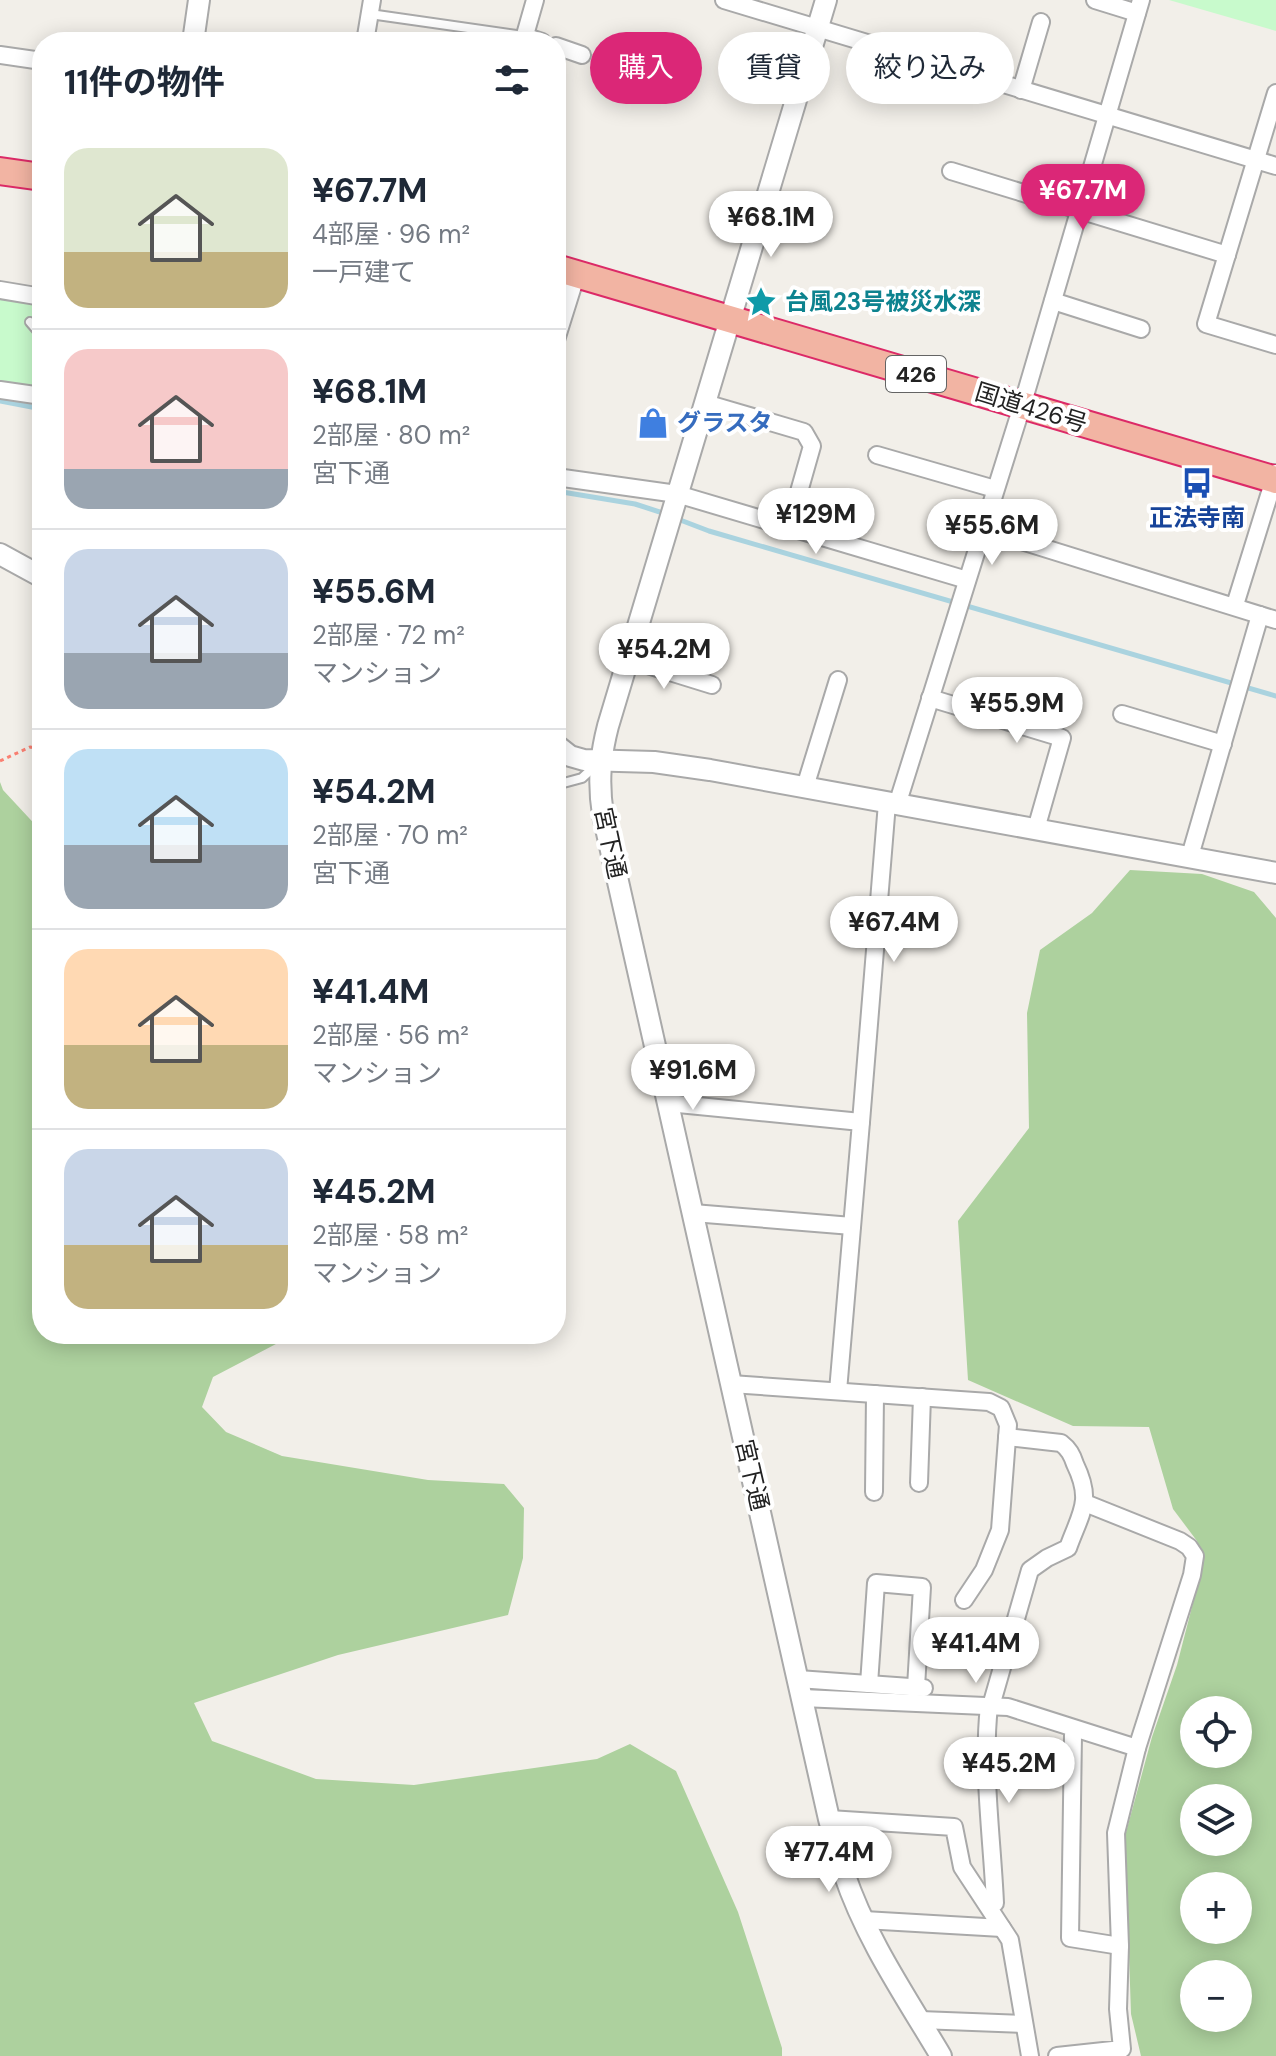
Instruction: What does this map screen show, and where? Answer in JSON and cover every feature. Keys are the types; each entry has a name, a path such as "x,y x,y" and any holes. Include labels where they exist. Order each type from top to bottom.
{"highway":[{"path":"0,171 32,176"},
{"name":"国道426号","path":"567,270 1022,406 1275,477"}],"street":[{"path":"194,32 199,0"},
{"path":"525,32 535,0"},
{"path":"724,0 1276,166"},
{"name":"宮下通","path":"826,0 628,659 600,760 599,781 603,815 829,1819 845,1874 864,1920 941,2056"},
{"path":"838,1391 892,804 930,698 1022,406 1139,6 1095,0"},
{"path":"367,32 371,7"},
{"path":"1021,90 1041,22"},
{"path":"566,49 582,55"},
{"path":"0,55 32,60"},
{"path":"1276,93 1206,324 1276,345"},
{"path":"951,171 1227,255"},
{"path":"0,290 32,295"},
{"path":"1053,301 1141,329"},
{"path":"0,390 32,395"},
{"path":"705,403 804,432 812,446 789,527"},
{"path":"877,455 995,489"},
{"path":"1235,605 1275,477"},
{"path":"566,479 676,500 789,527 965,586"},
{"path":"983,529 1268,617 1243,674 1190,856"},
{"path":"0,554 32,572"},
{"path":"628,659 712,685"},
{"path":"805,787 838,680"},
{"path":"930,698 1062,738 1036,829"},
{"path":"1122,714 1223,744"},
{"path":"566,751 577,758 679,765 1276,873"},
{"path":"668,1103 861,1122"},
{"path":"693,1213 852,1226"},
{"path":"731,1384 922,1397 996,1404 1001,1408 1008,1425 1000,1530 984,1570 964,1600"},
{"path":"874,1492 875,1394"},
{"path":"919,1483 922,1397"},
{"path":"995,1903 989,1833 987,1726 990,1706 1030,1570 1068,1548 1085,1503 1085,1487 1068,1448 1061,1443 1007,1437"},
{"path":"1057,2056 1122,2049 1118,2009 1120,1946 1116,1833 1137,1748 1172,1642 1195,1556 1180,1541 1085,1503"},
{"path":"800,1688 869,1684 922,1688 922,1587 876,1583 869,1684"},
{"path":"800,1688 1008,1707 1137,1748"},
{"path":"1073,1735 1070,1938 1120,1946"},
{"path":"829,1819 954,1827 962,1867 1010,1940 1030,2056"},
{"path":"864,1920 1002,1928"},
{"path":"920,2020 1024,2024"}],"lane":[{"path":"371,7 490,32"},
{"path":"566,782 582,778 600,760"}],"path":[{"path":"0,761 32,747"}],"green space":[{"path":"1169,0 1276,0 1276,31"},
{"path":"0,296 32,301 32,388 0,383"},
{"path":"0,782 3,790 32,821 32,1344 276,1344 213,1377 202,1407 226,1432 282,1456 428,1480 504,1484 524,1508 523,1558 508,1615 338,1655 194,1703 212,1741 316,1779 414,1785 597,1759 630,1744 676,1771 738,1912 782,2056 0,2056"},
{"path":"1130,870 1202,874 1254,892 1276,918 1276,2056 1141,2056 1131,2014 1125,1836 1152,1737 1177,1665 1202,1568 1197,1541 1173,1509 1149,1427 1073,1426 968,1380 958,1221 1029,1128 1027,1013 1040,950 1092,913"}],"waterway":[{"path":"0,401 32,407"},
{"path":"566,493 635,504 666,514"},
{"path":"675,518 709,531 1276,696"}],"place":[{"name":"台風23号被災水深","path":"761,302"},
{"name":"グラスタ","path":"653,423"},
{"name":"正法寺南","path":"1197,483"}]}
